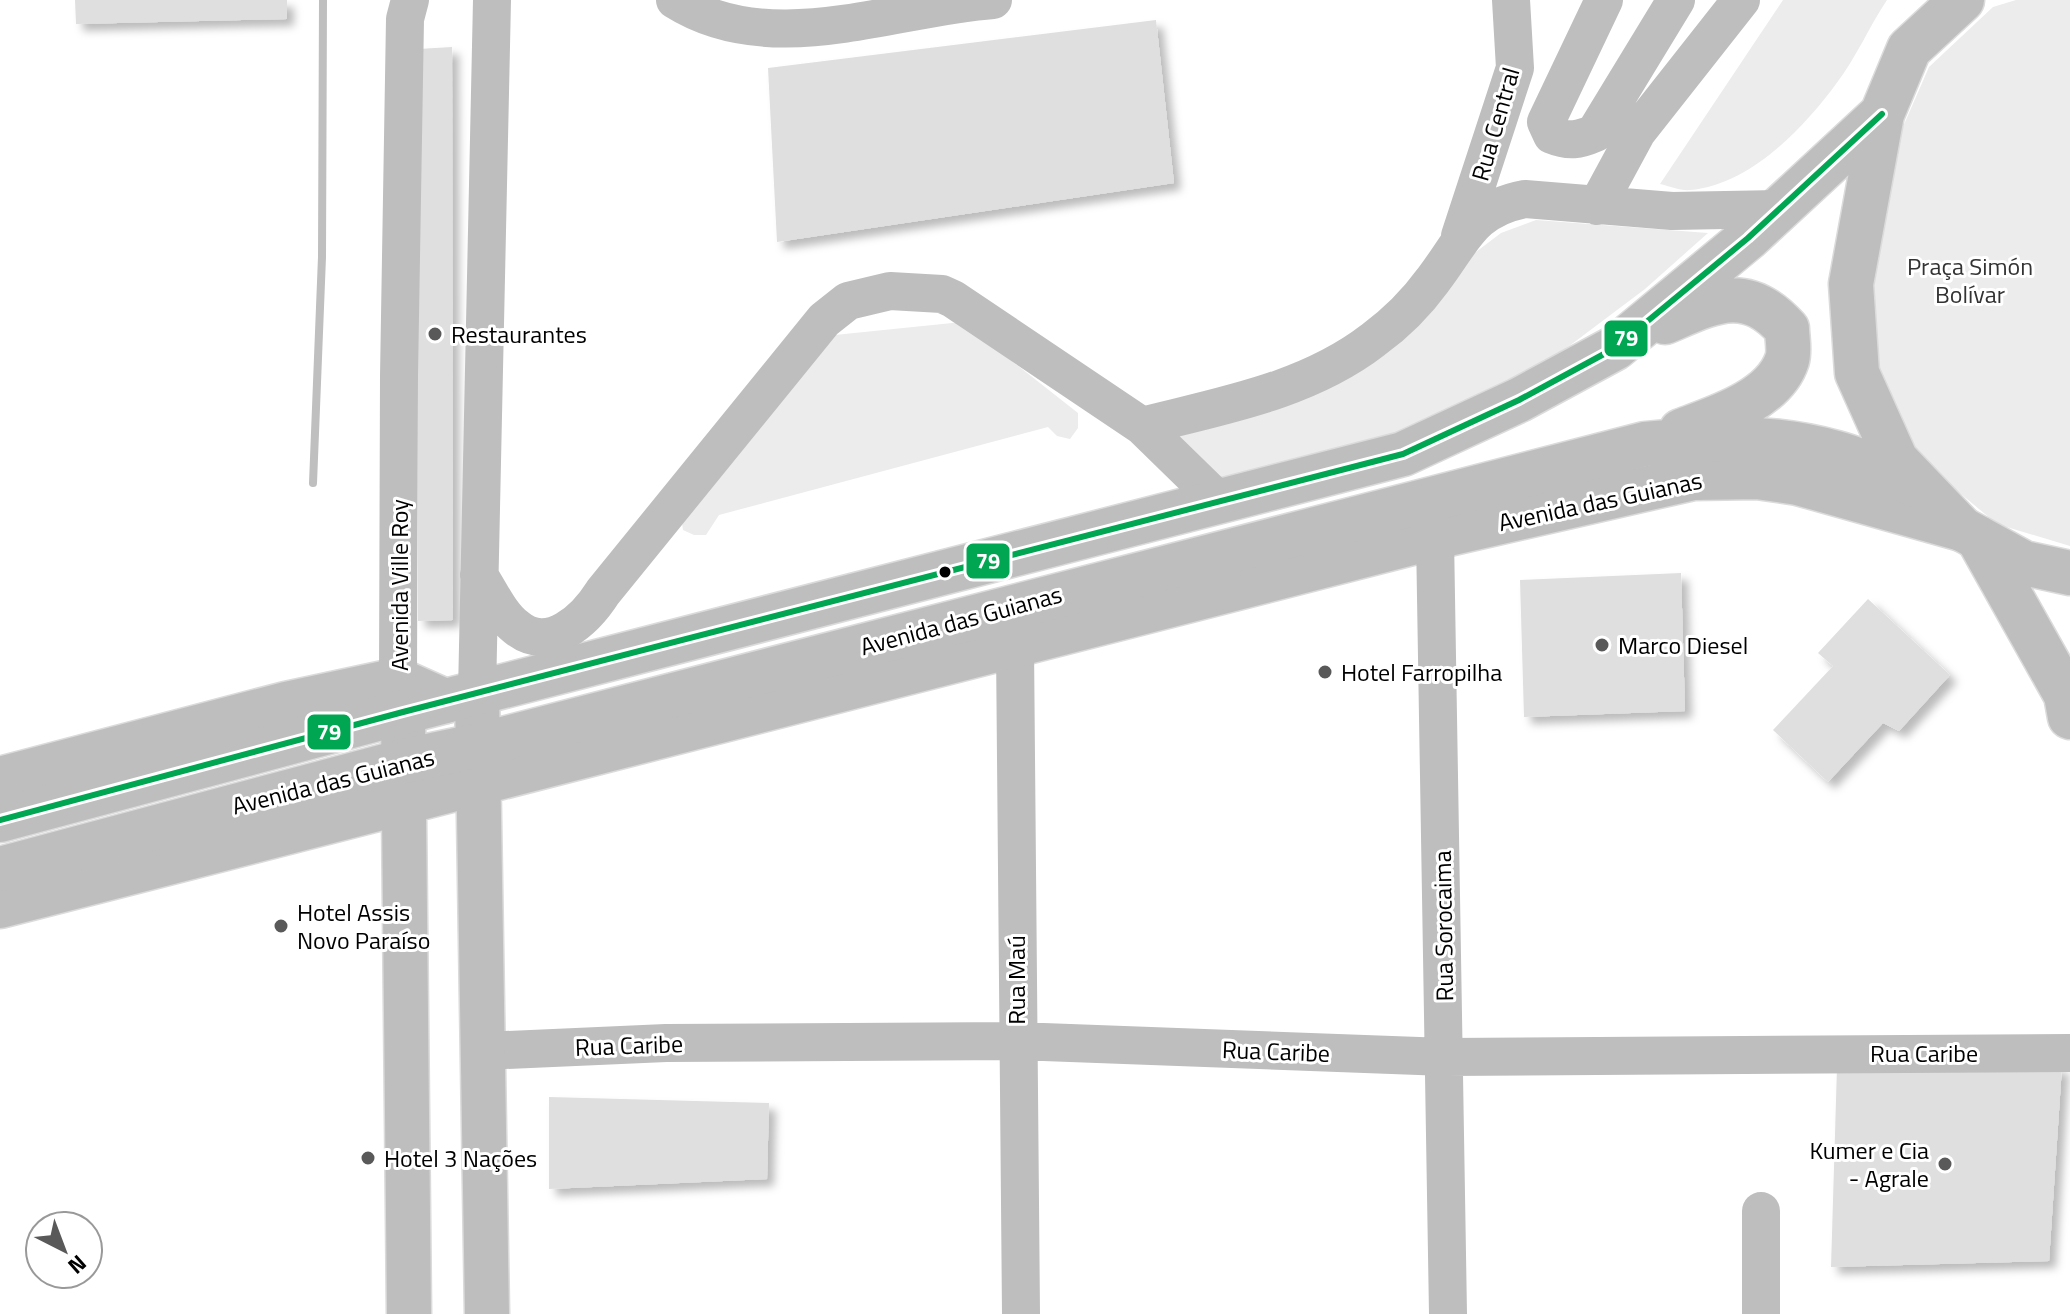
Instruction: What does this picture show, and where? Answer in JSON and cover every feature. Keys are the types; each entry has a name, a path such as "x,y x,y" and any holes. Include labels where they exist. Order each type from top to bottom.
{"main road":[{"path":"1939,0 1909,49 1882,114 1851,284 1857,373 1911,500 2024,563 2070,573"},
{"path":"1909,49 1962,0"},
{"name":"Avenida das Guianas","path":"0,779 286,704 401,696 461,697 1403,454 1519,400 1615,348 1779,209 1882,114"},
{"path":"1615,348 1708,303 1739,298 1770,310 1787,329 1787,359 1770,385 1747,402 1714,419 1645,444"},
{"name":"Avenida das Guianas","path":"480,764 1645,444 1714,436 1786,442 1838,453 1911,500"},
{"name":"Avenida das Guianas","path":"0,869 1015,646 1435,537 1693,478 1757,477 1911,500"},
{"path":"1970,534 2066,695 2070,717"},
{"name":"Avenida das Guianas","path":"0,820 401,696"},
{"name":"Avenida Ville Roy","path":"401,696 405,780 409,1314"},
{"path":"461,697 480,764 487,1314"},
{"name":"Avenida das Guianas","path":"0,906 405,780"}],"street":[{"name":"Avenida Ville Roy","path":"401,696 404,75 405,19 410,0"},
{"path":"461,697 479,575 492,0"},
{"path":"675,0 694,12 733,26 781,31 993,0"},
{"name":"Rua Central","path":"1456,246 1515,68 1511,0"},
{"path":"1604,0 1546,122 1552,135 1562,139 1579,140 1595,133 1676,0"},
{"path":"1597,206 1637,132 1741,0"},
{"path":"1142,426 1312,378 1345,360 1405,311 1433,280 1483,213 1502,203 1525,199 1672,211 1779,209"},
{"path":"479,575 518,629 544,637 573,626 589,614 603,592 824,320 848,301 890,291 942,294 953,299 1142,426 1220,502"},
{"name":"Rua Sorocaima","path":"1435,537 1448,1314"},
{"name":"Rua Maú","path":"1015,646 1016,1041 1021,1314"},
{"name":"Rua Caribe","path":"483,1051 666,1043 1016,1041 1446,1057 2070,1053"},
{"path":"1761,1211 1761,1314"}],"green space":[{"path":"1783,0 1887,0 1836,84 1808,119 1773,152 1733,178 1712,186 1686,190 1660,184"},
{"name":"Praça Simón Bolívar","path":"2016,0 2070,0 2070,546 1997,524 1919,459 1880,388 1868,306 1895,145 1929,67 1993,7"},
{"path":"1536,220 1708,233 1645,289 1524,380 1376,443 1217,488 1169,436 1275,404 1501,233"},
{"path":"962,322 1078,413 1078,428 1070,439 1057,436 1048,427 719,515 706,535 694,535 683,530 681,515 825,336"}],"building":[{"path":"75,0 287,0 287,19 76,24"},
{"path":"1156,20 1174,183 777,242 768,68"},
{"name":"Restaurantes","path":"452,47 453,620 418,621 418,49"},
{"name":"Marco Diesel","path":"1681,573 1685,711 1524,717 1520,580"},
{"path":"1868,599 1950,675 1899,731 1883,723 1828,782 1773,730 1833,666 1818,653"},
{"name":"Kumer e Cia - Agrale","path":"2062,1066 2049,1261 1831,1267 1837,1067"},
{"path":"549,1097 769,1103 767,1179 549,1189"}],"waterway":[{"path":"313,483 322,257 323,0"}],"transit line":[{"name":"79","path":"0,820 403,712 1403,454 1519,400 1615,348 1748,238 1882,114"}],"place":[{"name":"Restaurantes","path":"435,334"},
{"name":"Marco Diesel","path":"1602,645"},
{"name":"Hotel Farropilha","path":"1325,672"},
{"name":"Hotel Assis Novo Paraíso","path":"281,926"},
{"name":"Hotel 3 Nações","path":"368,1158"},
{"name":"Kumer e Cia - Agrale","path":"1945,1164"}]}
